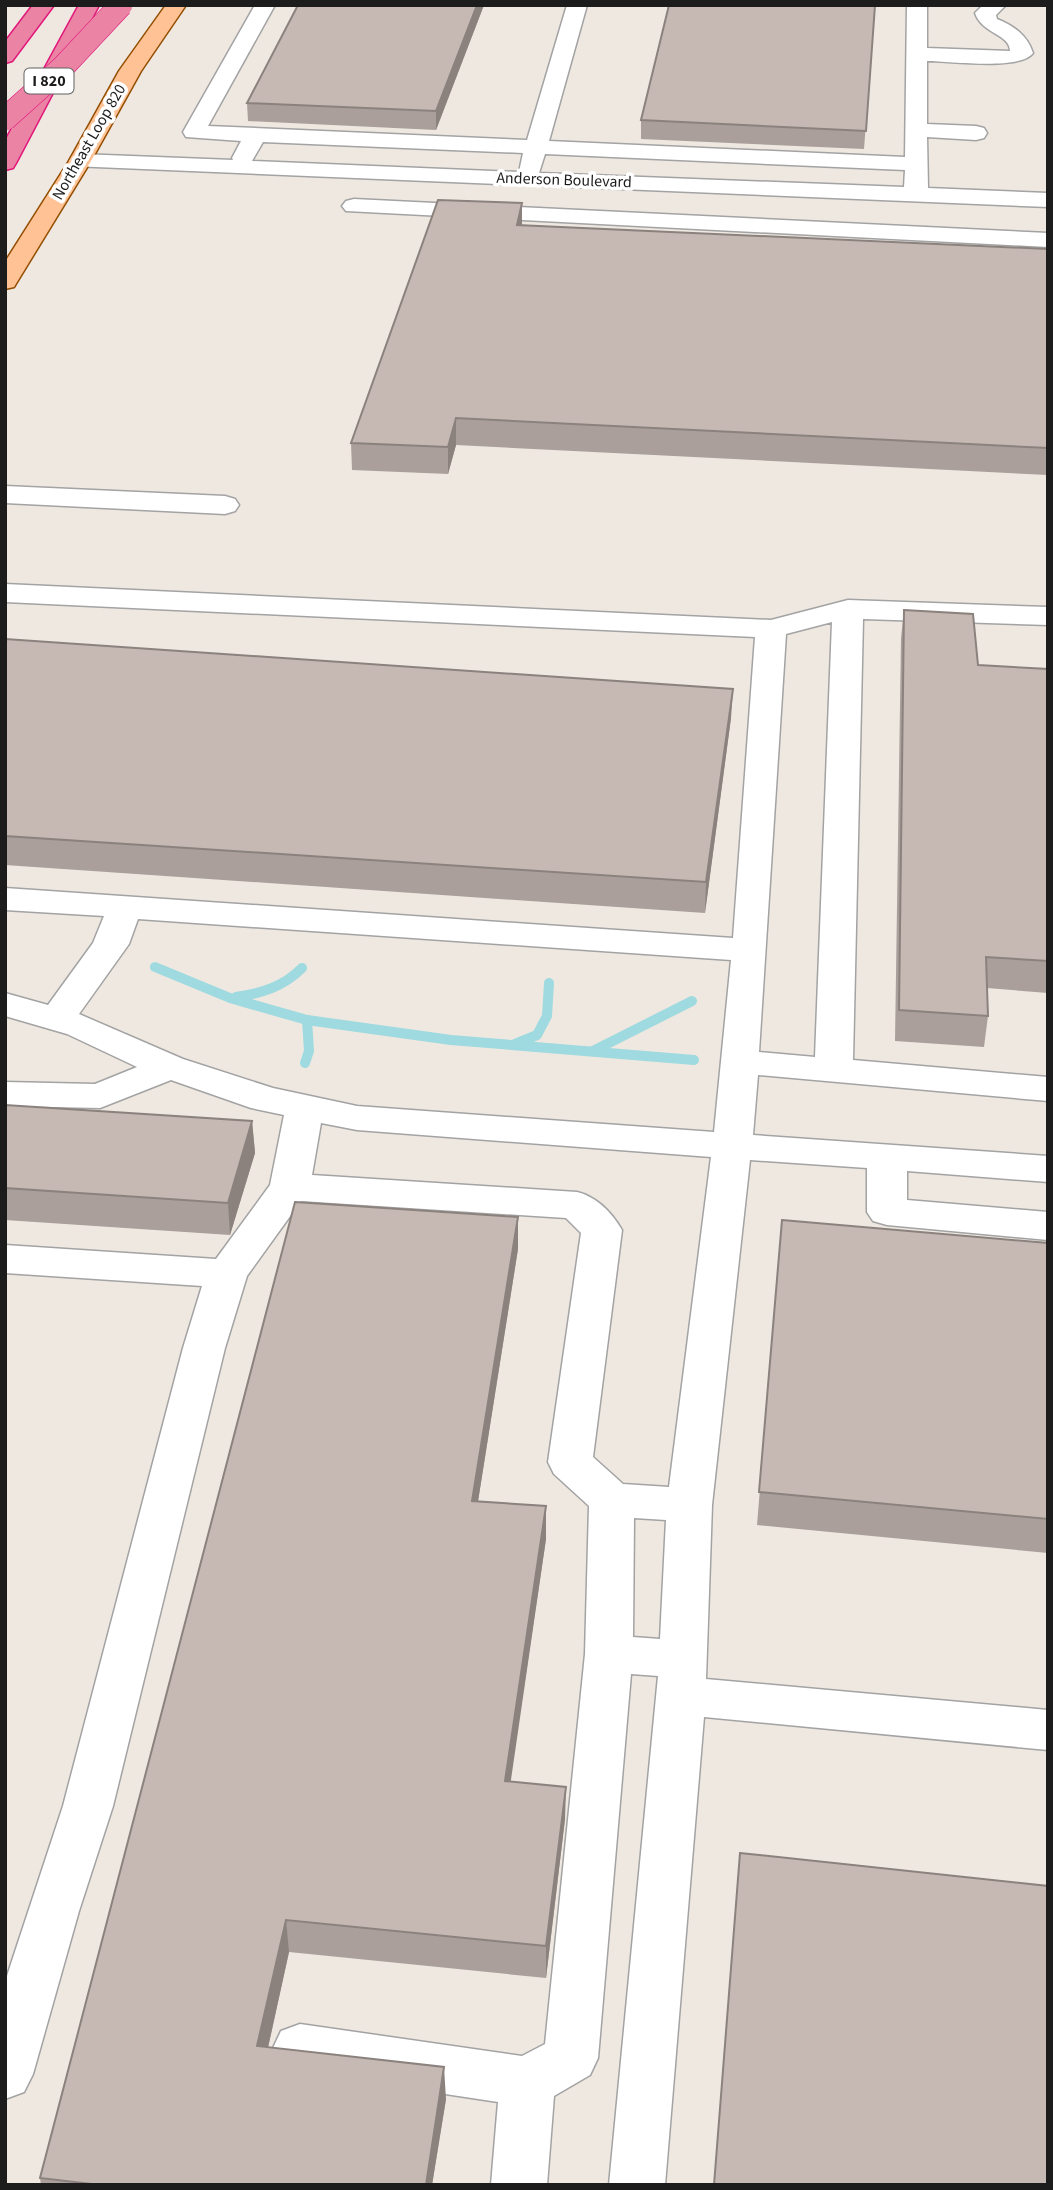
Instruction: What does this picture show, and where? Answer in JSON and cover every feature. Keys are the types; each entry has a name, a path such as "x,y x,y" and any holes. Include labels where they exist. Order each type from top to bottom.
{"highway":[{"path":"5,57 44,5"},
{"name":"I 820","path":"5,163 89,5"},
{"path":"5,119 63,67 121,5"}],"main road":[{"path":"130,71 153,5"},
{"name":"Northeast Loop 820","path":"5,282 80,161 130,71 176,5"}],"street":[{"path":"265,5 194,132 916,164"},
{"path":"526,178 578,5"},
{"path":"916,195 917,5"},
{"path":"917,54 1012,57 1023,53 1021,43 988,22 985,13 996,5"},
{"path":"917,130 976,133"},
{"path":"239,166 256,135"},
{"name":"Anderson Boulevard","path":"80,161 1048,200"},
{"path":"545,215 554,180"},
{"path":"354,206 1048,240"},
{"path":"5,494 225,505"},
{"path":"5,593 771,629 848,609 1048,616"},
{"path":"834,1070 848,609"},
{"path":"637,2185 682,1678 689,1505 732,1146 750,950 771,629"},
{"path":"5,898 750,950"},
{"path":"57,1018 111,944 125,907"},
{"path":"5,1004 57,1018 170,1067 265,1099 357,1118 1048,1169"},
{"path":"740,1062 1048,1089"},
{"path":"5,1094 100,1096 170,1067"},
{"path":"9,2046 88,1806 191,1401 227,1274 290,1186 306,1107"},
{"path":"887,1157 887,1212 1048,1226"},
{"path":"290,1186 577,1205 602,1230 570,1462 612,1500 689,1505"},
{"path":"5,1258 227,1274"},
{"path":"300,2048 527,2082 571,2058 608,1654 612,1500"},
{"path":"608,1654 682,1678 1048,1730"},
{"path":"519,2185 527,2082"}],"building":[{"path":"298,5 477,5 436,111 247,103"},
{"path":"669,5 875,5 866,131 641,120"},
{"path":"438,200 522,203 517,225 1048,249 1048,448 456,418 448,447 351,443"},
{"path":"904,610 973,614 978,665 1048,669 1048,961 986,957 988,1016 899,1010"},
{"path":"5,639 733,689 706,882 5,836"},
{"path":"5,1105 252,1121 228,1203 5,1188"},
{"path":"295,1202 518,1217 472,1501 546,1506 505,1781 566,1787 546,1946 286,1920 257,2046 444,2067 426,2185 100,2185 40,2178"},
{"path":"782,1220 1048,1243 1048,1519 759,1492"},
{"path":"740,1853 1048,1886 1048,2185 714,2185"}],"waterway":[{"path":"155,967 230,998 307,1020"},
{"path":"236,997 272,988 302,968"},
{"path":"515,1044 537,1035 547,1016 549,983"},
{"path":"593,1051 692,1001"},
{"path":"305,1063 309,1051 307,1020"},
{"path":"307,1020 451,1040 694,1060"}]}
